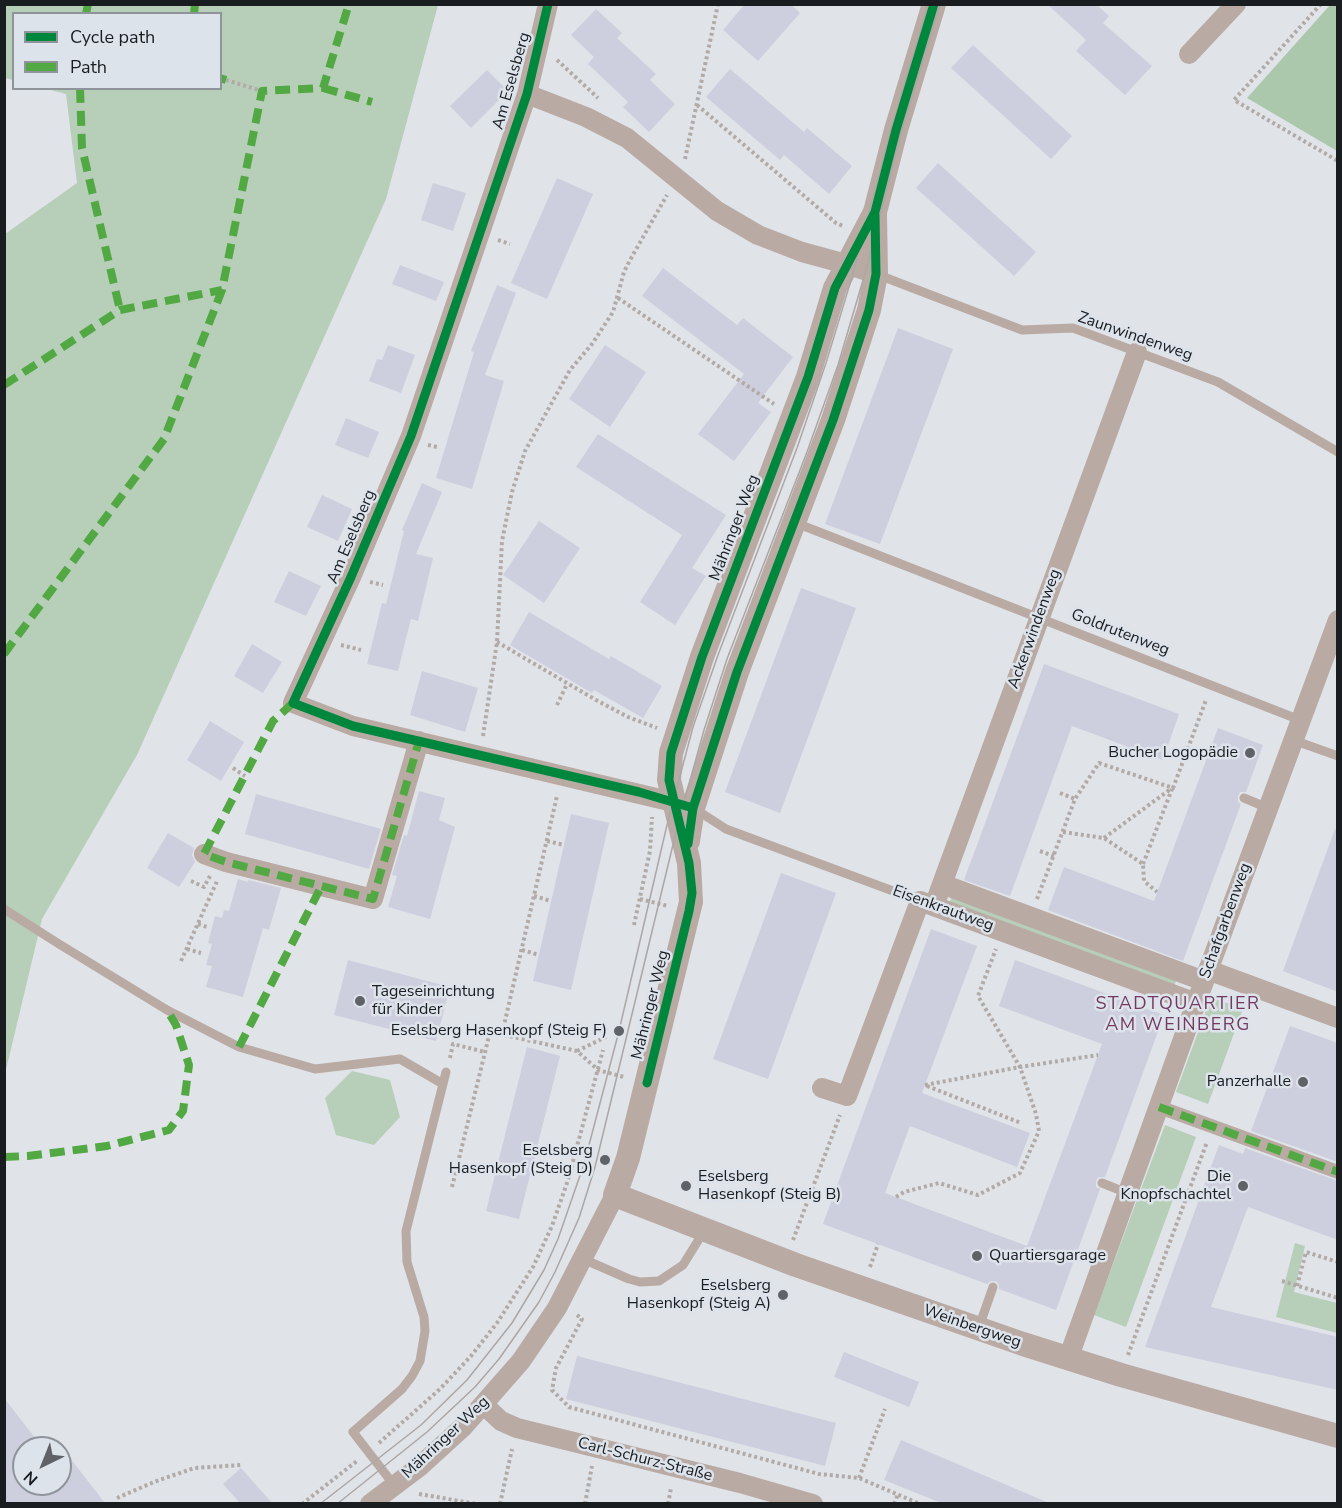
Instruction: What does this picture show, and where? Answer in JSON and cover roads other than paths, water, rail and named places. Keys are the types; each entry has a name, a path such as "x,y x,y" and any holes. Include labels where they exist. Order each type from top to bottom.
{"street":[{"name":"Am Eselsberg","path":"548,4 527,94 411,436 351,577 293,703 353,726 672,802"},
{"name":"Mähringer Weg","path":"370,1503 403,1489 504,1383 539,1336 583,1259 615,1195 631,1148 692,893 688,832 672,802 669,768 676,735 702,657 794,418 835,288 874,212 934,4"},
{"path":"1189,54 1236,4"},
{"name":"Am Eselsberg","path":"527,94 586,117 616,132 717,210 758,235 802,252 846,264"},
{"name":"Mähringer Weg","path":"672,802 737,672 847,380 869,310 876,274 874,212"},
{"path":"846,264 876,274"},
{"name":"Ackerwindenweg","path":"822,1088 847,1096 927,904 942,884 1137,352"},
{"name":"Schafgarbenweg","path":"1068,1359 1196,1003 1338,620"},
{"path":"204,854 226,862 373,899 419,741"},
{"name":"Eisenkrautweg","path":"942,884 1030,917 1338,1018"},
{"name":"Eisenkrautweg","path":"927,904 1196,1003"},
{"path":"1159,1107 1338,1172"},
{"name":"Weinbergweg","path":"615,1195 978,1329 1121,1375 1338,1436"},
{"name":"Carl-Schurz-Straße","path":"484,1405 501,1421 517,1428 813,1503"}],"lane":[{"name":"Zaunwindenweg","path":"876,274 1022,330 1073,328 1218,382 1338,452"},
{"name":"Goldrutenweg","path":"794,522 1300,720"},
{"path":"1293,740 1338,756"},
{"path":"1244,798 1268,808"},
{"name":"Eisenkrautweg","path":"672,802 726,829 927,904"},
{"path":"4,909 167,1010 239,1047 315,1069 400,1059 444,1084"},
{"path":"403,1489 352,1432 402,1389 420,1361 424,1317 407,1262 406,1231 446,1072"},
{"path":"1102,1183 1127,1193"},
{"path":"583,1259 629,1279 640,1282 659,1281 683,1265 705,1230"},
{"path":"978,1329 993,1287"}],"tram line":[{"path":"320,1504 421,1425 467,1380 512,1323 544,1270 558,1239 584,1164 693,727 797,448 826,363 928,4"},
{"path":"337,1504 427,1432 475,1387 499,1359 539,1302 579,1218 595,1167 678,824 704,730 727,659 838,365 866,270 902,130 940,4"}],"place":[{"name":"Bucher Logopädie","path":"1250,753"},
{"name":"Tageseinrichtung für Kinder","path":"360,1001"},
{"name":"Eselsberg Hasenkopf (Steig F)","path":"619,1031"},
{"name":"Panzerhalle","path":"1303,1082"},
{"name":"Eselsberg Hasenkopf (Steig D)","path":"605,1160"},
{"name":"Eselsberg Hasenkopf (Steig B)","path":"686,1186"},
{"name":"Die Knopfschachtel","path":"1243,1186"},
{"name":"Quartiersgarage","path":"977,1256"},
{"name":"Eselsberg Hasenkopf (Steig A)","path":"783,1295"}],"district":[{"name":"STADTQUARTIER AM WEINBERG","path":"1178,1015"}]}
